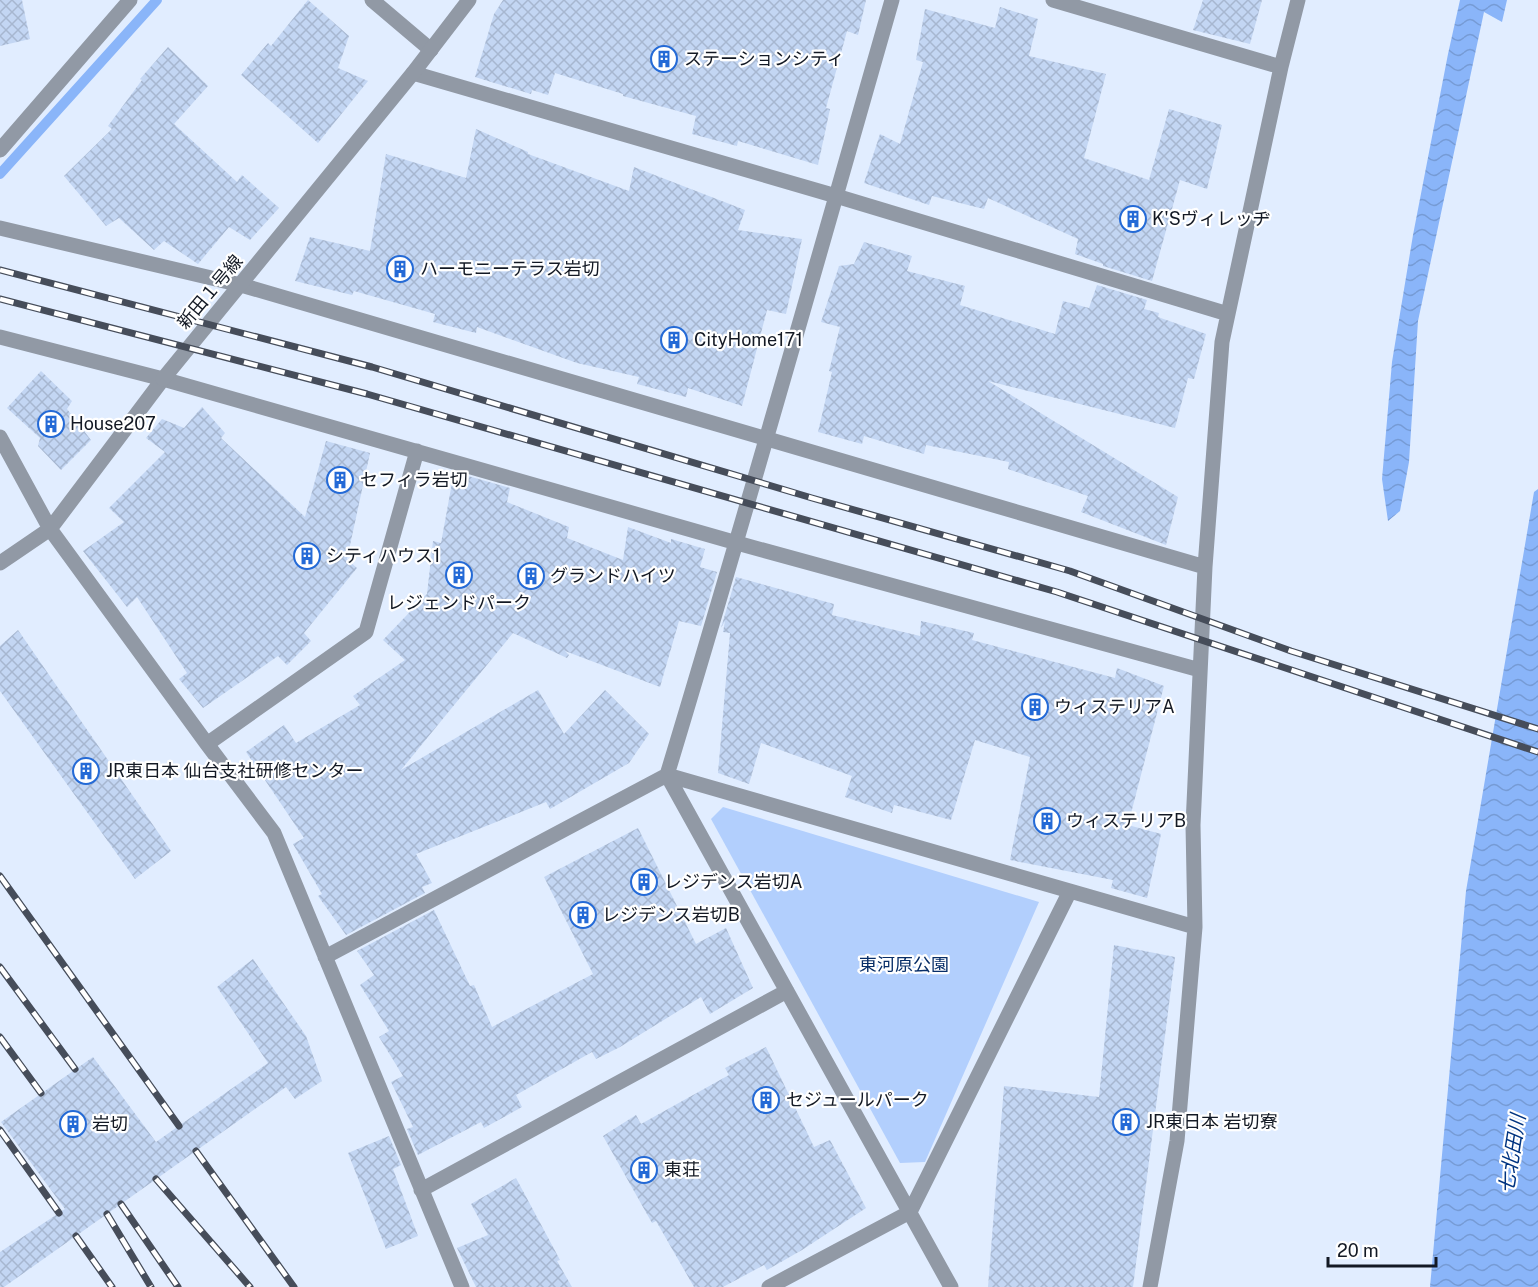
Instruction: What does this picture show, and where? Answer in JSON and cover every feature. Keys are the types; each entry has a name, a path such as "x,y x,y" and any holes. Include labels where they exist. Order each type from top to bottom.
{"street":[{"path":"0,150 130,0"},
{"path":"372,0 431,50"},
{"name":"新田１号線","path":"0,563 50,529 163,379 413,73 469,0"},
{"path":"892,0 765,437 738,543 667,775 951,1287"},
{"path":"1053,0 1095,6 1281,67"},
{"path":"1150,1287 1177,1141 1195,927 1193,825 1200,670 1205,567 1222,342 1281,67 1298,0"},
{"path":"413,73 836,196 1228,314"},
{"path":"0,228 241,285 1205,567"},
{"path":"0,338 163,379 738,543 1200,670"},
{"path":"0,437 50,529 274,833 462,1287"},
{"path":"207,744 366,632 417,451"},
{"path":"325,957 667,775 1195,927"},
{"path":"769,1287 910,1212 1071,891"},
{"path":"421,1190 787,990"}],"green space":[{"name":"東河原公園","path":"723,807 1039,902 925,1162 900,1163 711,819"}],"water":[{"path":"1460,0 1507,0 1502,22 1484,12 1418,321 1409,462 1400,511 1388,521 1382,479 1392,362 1413,235"},
{"name":"七北田川","path":"1538,489 1538,1287 1430,1287 1466,891 1534,492"}],"building":[{"path":"0,0 22,0 30,39 0,46"},
{"path":"308,0 349,36 338,68 368,81 318,143 241,75 268,43 271,46"},
{"path":"503,0 866,0 858,35 847,31 826,108 830,109 818,165 738,141 737,146 692,134 696,116 623,96 623,94 555,73 548,95 532,90 531,94 475,77 494,14"},
{"path":"1203,0 1262,0 1250,44 1193,30"},
{"path":"1000,7 1038,19 1029,56 1106,74 1084,158 1149,180 1169,109 1222,125 1207,189 1180,180 1152,281 1103,266 1103,264 1075,254 1078,239 988,198 984,209 932,196 929,205 864,183 880,134 900,144 923,62 916,60 925,9 995,28"},
{"path":"168,47 208,86 174,124 237,182 242,175 279,208 250,240 229,227 198,264 164,241 154,250 119,218 106,226 64,176 112,129 108,126 142,80 140,79"},
{"path":"476,129 528,152 528,154 629,191 634,167 745,210 738,230 802,239 786,314 767,310 742,406 688,388 686,397 637,384 639,377 577,363 477,327 476,333 433,322 435,314 354,291 352,295 295,281 310,237 370,251 386,154 466,178"},
{"path":"864,242 912,256 907,271 965,286 960,305 1055,334 1063,301 1089,308 1097,285 1147,300 1144,309 1159,313 1158,317 1206,334 1194,379 1188,378 1175,428 988,381 1178,497 1166,545 1081,512 1088,496 1008,469 1009,462 926,445 924,454 864,436 862,444 818,432 840,327 821,322 839,266 854,264"},
{"name":"House207","path":"41,371 72,401 67,409 91,440 61,470 38,446 40,438 7,408"},
{"path":"202,407 225,433 221,438 305,517 326,441 370,453 347,559 357,568 304,633 311,641 287,665 278,656 203,708 179,679 187,673 137,597 127,607 83,551 124,522 109,508 165,452 146,438 162,419 184,428"},
{"path":"454,472 510,488 507,502 569,527 567,538 623,560 628,527 671,543 671,539 705,549 700,567 717,572 701,626 679,621 660,687 565,651 569,655 567,658 513,633 401,770 538,690 564,734 605,690 649,734 629,763 550,809 546,802 416,854 432,883 422,887 425,893 346,935 318,896 322,894 293,844 304,838 246,752 284,725 296,743 360,705 353,696 405,660 383,640 427,594 433,541 441,543"},
{"path":"736,577 834,604 832,615 920,636 921,621 974,633 972,640 1115,678 1117,668 1164,686 1128,825 1161,834 1147,898 1111,888 1113,880 1010,860 1030,757 975,740 951,820 894,805 892,813 845,797 852,776 761,743 749,784 718,773 730,633 723,632 725,621 721,628"},
{"name":"JR東日本 仙台支社研修センター","path":"18,630 171,851 135,879 0,691 0,646"},
{"path":"638,828 696,944 726,928 753,988 710,1014 701,997 620,1047 596,1059 592,1052 516,1095 522,1107 484,1128 481,1122 418,1155 407,1129 413,1127 391,1082 403,1076 379,1037 389,1031 360,985 374,975 357,951 434,910 470,986 474,985 492,1027 593,974 544,877"},
{"path":"1114,945 1175,957 1133,1287 988,1287 1004,1086 1099,1097"},
{"name":"岩切","path":"253,959 306,1036 322,1081 295,1099 286,1087 4,1287 0,1287 0,1252 65,1209 1,1122 93,1057 156,1142 268,1063 217,987"},
{"path":"766,1047 814,1147 830,1140 866,1208 767,1270 764,1265 723,1287 694,1287 656,1221 652,1223 603,1136 636,1115 641,1124 729,1075 725,1068"},
{"path":"389,1136 401,1165 393,1169 418,1236 386,1249 348,1153"},
{"path":"516,1178 572,1287 476,1287 457,1248 488,1235 471,1204"}],"waterway":[{"path":"0,174 157,0"}],"railway":[{"path":"0,270 372,367 812,498 1070,571 1291,651 1538,729"},
{"path":"0,299 367,394 1057,592 1538,752"},
{"path":"0,876 179,1126"},
{"path":"0,967 75,1069"},
{"path":"0,1037 41,1093"},
{"path":"0,1130 59,1213"},
{"path":"196,1151 294,1287"},
{"path":"156,1179 250,1287"},
{"path":"121,1204 178,1287"},
{"path":"107,1214 151,1287"},
{"path":"76,1236 112,1287"}],"place":[{"name":"ステーションシティ","path":"664,59"},
{"name":"K'Sヴィレッヂ","path":"1133,219"},
{"name":"ハーモニーテラス岩切","path":"400,269"},
{"name":"CityHome171","path":"674,340"},
{"name":"House207","path":"51,424"},
{"name":"セフィラ岩切","path":"340,480"},
{"name":"シティハウス1","path":"307,556"},
{"name":"レジェンドパーク","path":"459,575"},
{"name":"グランドハイツ","path":"531,576"},
{"name":"ウィステリアA","path":"1035,707"},
{"name":"JR東日本 仙台支社研修センター","path":"86,771"},
{"name":"ウィステリアB","path":"1047,821"},
{"name":"レジデンス岩切A","path":"644,882"},
{"name":"レジデンス岩切B","path":"583,915"},
{"name":"セジュールパーク","path":"766,1100"},
{"name":"JR東日本 岩切寮","path":"1126,1122"},
{"name":"岩切","path":"73,1124"},
{"name":"東荘","path":"644,1170"}]}
